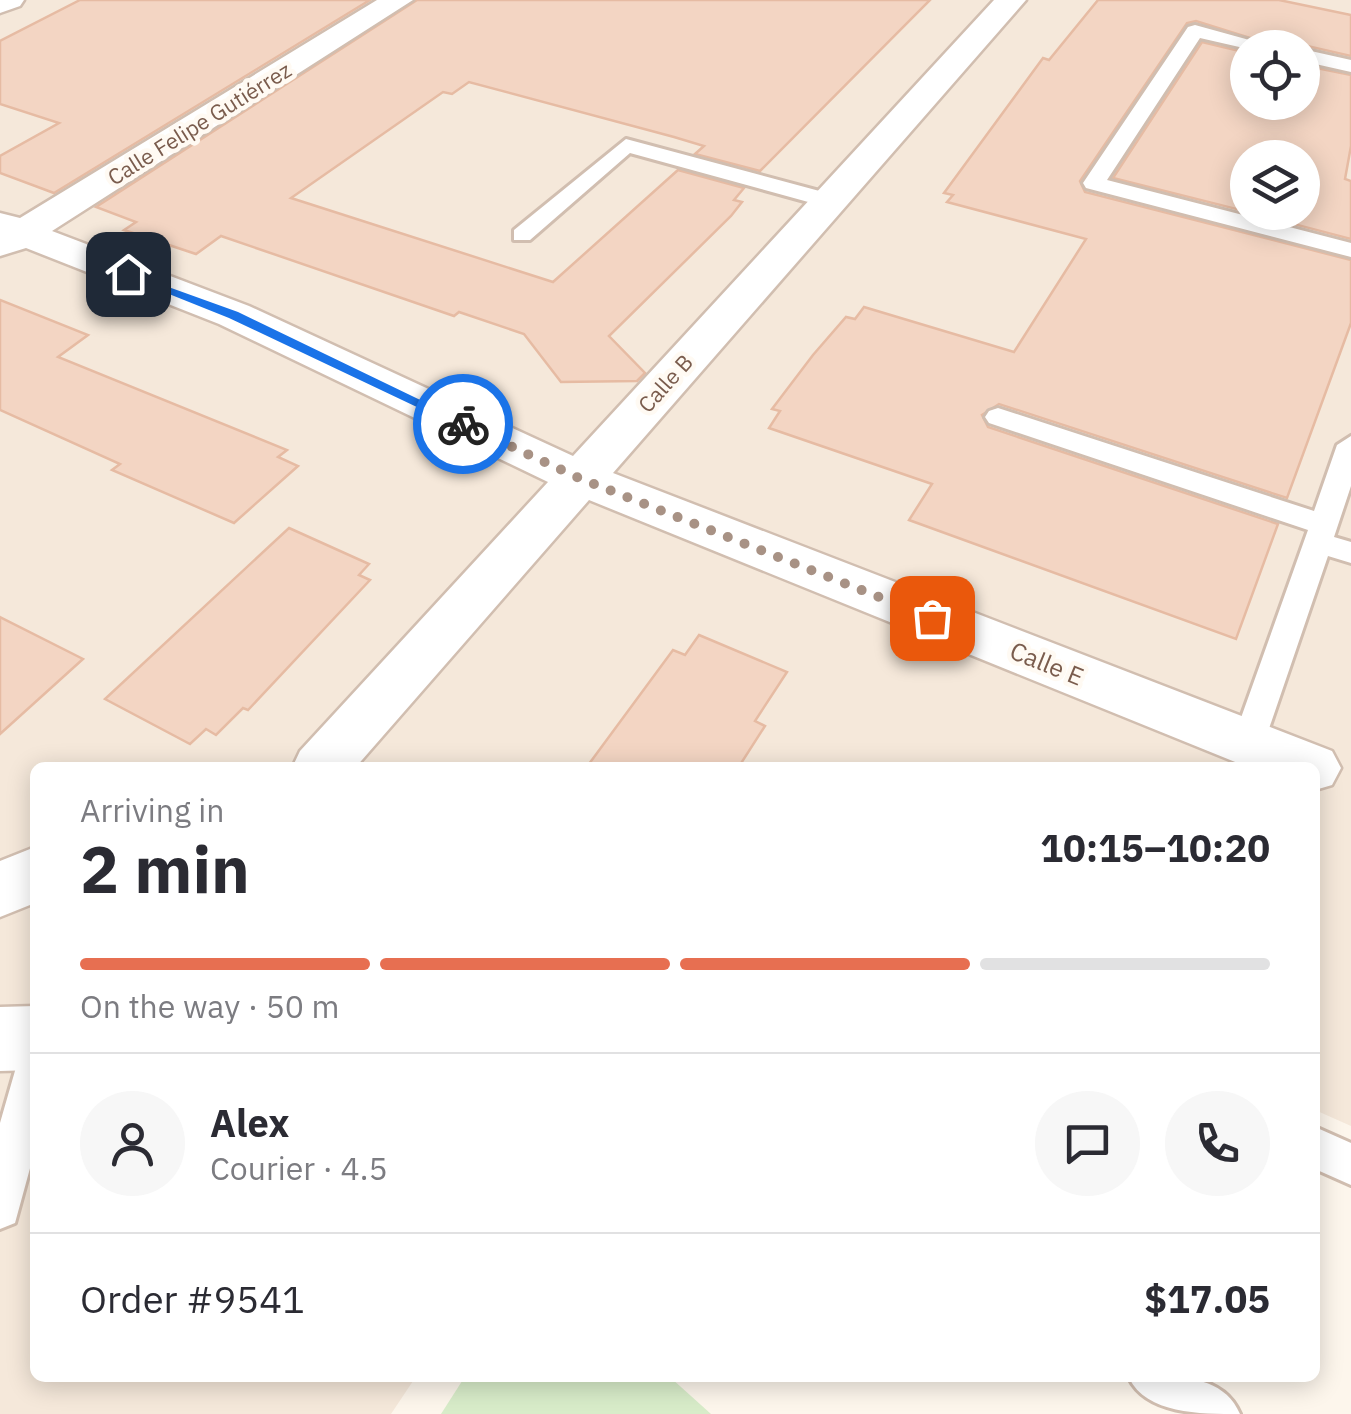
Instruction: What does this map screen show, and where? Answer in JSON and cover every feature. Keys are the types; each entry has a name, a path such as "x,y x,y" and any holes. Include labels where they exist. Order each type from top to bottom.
{"street":[{"path":"0,4 9,0"},
{"name":"Calle Felipe Gutiérrez","path":"8,234 398,0"},
{"name":"Calle B","path":"325,762 1011,0"},
{"name":"Calle E","path":"8,234 234,315 579,478 1298,762"},
{"name":"Calle E","path":"1320,770 1351,783"},
{"path":"0,890 30,876"},
{"path":"0,1040 30,1038"}],"lane":[{"path":"1230,40 1195,32 1094,184 1351,250"},
{"path":"1320,59 1351,66"},
{"path":"522,235 626,145 830,201"},
{"path":"998,417 1320,533 1351,553"},
{"path":"1249,743 1351,444"},
{"path":"0,1208 30,1085"},
{"path":"1320,1150 1351,1164"},
{"path":"1159,1382 1216,1414"}],"shaded area":[{"path":"0,0 1351,0 1351,1126 1320,1112 1320,762 30,762 30,1382 412,1382 391,1414 0,1414"}],"green space":[{"path":"461,1382 675,1382 711,1414 441,1414"}],"building":[{"path":"80,0 370,0 54,193 0,173 0,156 59,123 0,104 0,41"},
{"path":"417,0 930,0 760,171 695,154 704,146 469,82 452,94 443,92 291,198 553,282 678,170 744,188 734,200 742,202 731,216 609,336 645,373 637,381 561,382 524,334 459,312 454,316 221,236 196,254 124,230 136,222 96,207"},
{"path":"1098,0 1279,0 1351,15 1351,56 1320,49 1320,30 1230,32 1196,21 1187,23 1080,181 1085,192 1351,260 1351,323 1287,498 999,404 982,415 988,427 1278,524 1236,639 909,520 932,484 769,428 780,411 772,409 813,355 846,317 855,319 864,307 1014,352 1086,239 947,202 953,195 944,193 1043,58 1049,60"},
{"path":"1202,42 1230,49 1230,120 1320,120 1320,69 1351,75 1351,146 1345,179 1351,181 1351,239 1316,230 1320,230 1320,140 1230,140 1230,208 1113,178"},
{"path":"0,300 88,335 58,357 287,450 278,457 298,466 234,523 112,470 120,464 0,410"},
{"path":"289,528 369,564 359,575 370,580 248,710 243,708 216,735 206,729 190,744 105,699"},
{"path":"0,617 83,659 0,734"},
{"path":"699,635 787,672 755,721 765,726 742,762 590,762 673,650 685,655"}],"way so far":[{"path":"463,424 579,478 932,618"}],"route":[{"path":"128,274 234,315 463,424"}]}
